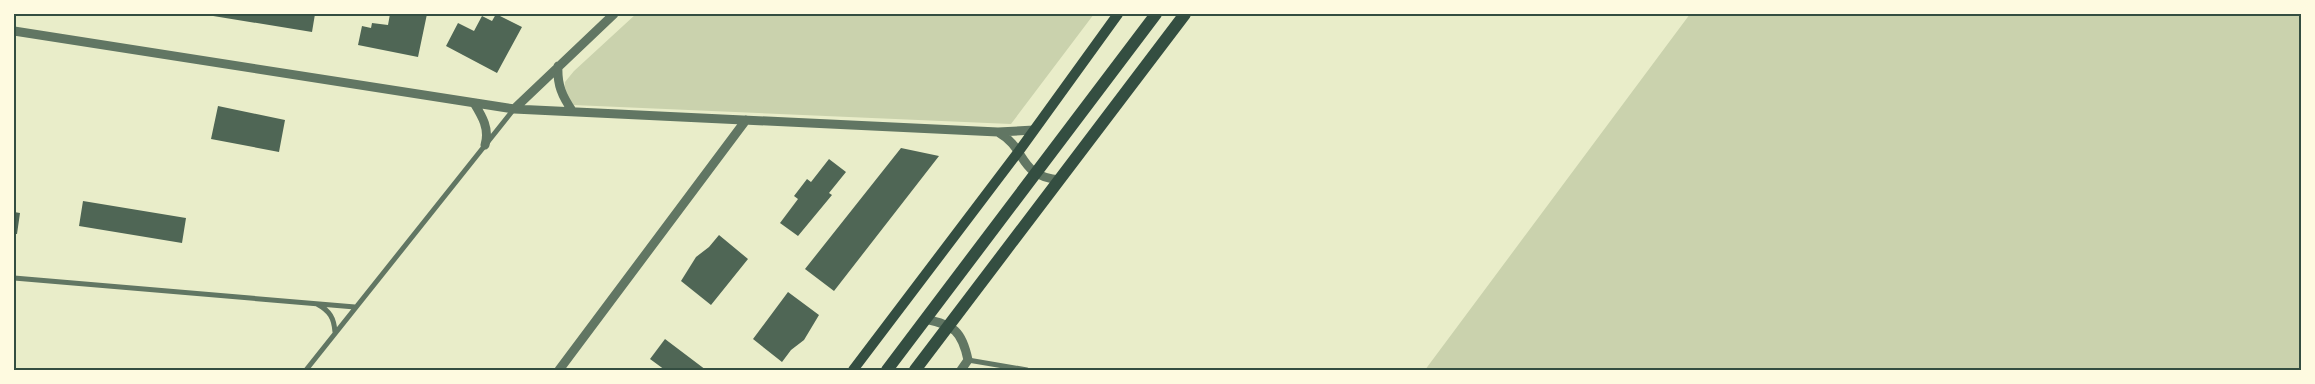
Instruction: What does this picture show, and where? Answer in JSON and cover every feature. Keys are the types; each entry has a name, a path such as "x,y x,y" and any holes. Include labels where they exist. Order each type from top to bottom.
{"main road":[{"path":"853,370 1019,151 1118,14"},
{"path":"887,370 1156,14"},
{"path":"915,370 1185,14"}],"street":[{"path":"306,370 355,306 514,109 614,14"},
{"path":"14,31 514,109 998,132 1034,130"},
{"path":"558,66 557,80 560,92 572,112"},
{"path":"474,103 486,126 487,137 485,145"},
{"path":"559,370 746,120"},
{"path":"998,132 1009,139 1019,151 1026,166 1036,174 1044,178 1060,180"},
{"path":"14,278 355,306"},
{"path":"314,303 324,308 333,317 335,333"},
{"path":"925,319 949,326 960,333 968,360"},
{"path":"961,370 968,360"},
{"path":"968,360 1027,370"}],"green space":[{"path":"636,14 1094,14 1011,124 573,105 564,93 565,82 574,71"},
{"path":"1690,14 2301,14 2301,370 1425,370"}],"building":[{"path":"201,14 315,14 312,32"},
{"path":"390,14 427,14 418,57 358,45 362,26 371,28 372,23 388,25"},
{"path":"496,14 522,27 497,73 446,46 458,23 474,31 482,16 492,21"},
{"path":"218,106 285,120 279,152 211,139"},
{"path":"901,148 939,156 834,291 805,269"},
{"path":"829,159 846,172 829,193 832,195 798,236 780,223 798,199 794,196 807,179 811,182"},
{"path":"83,201 186,218 182,243 79,226"},
{"path":"14,212 20,213 17,234 14,234"},
{"path":"719,235 748,259 711,305 681,281 696,257 709,247"},
{"path":"788,292 819,315 804,340 791,350 782,362 753,339"},
{"path":"665,339 706,370 665,370 650,359"}]}
